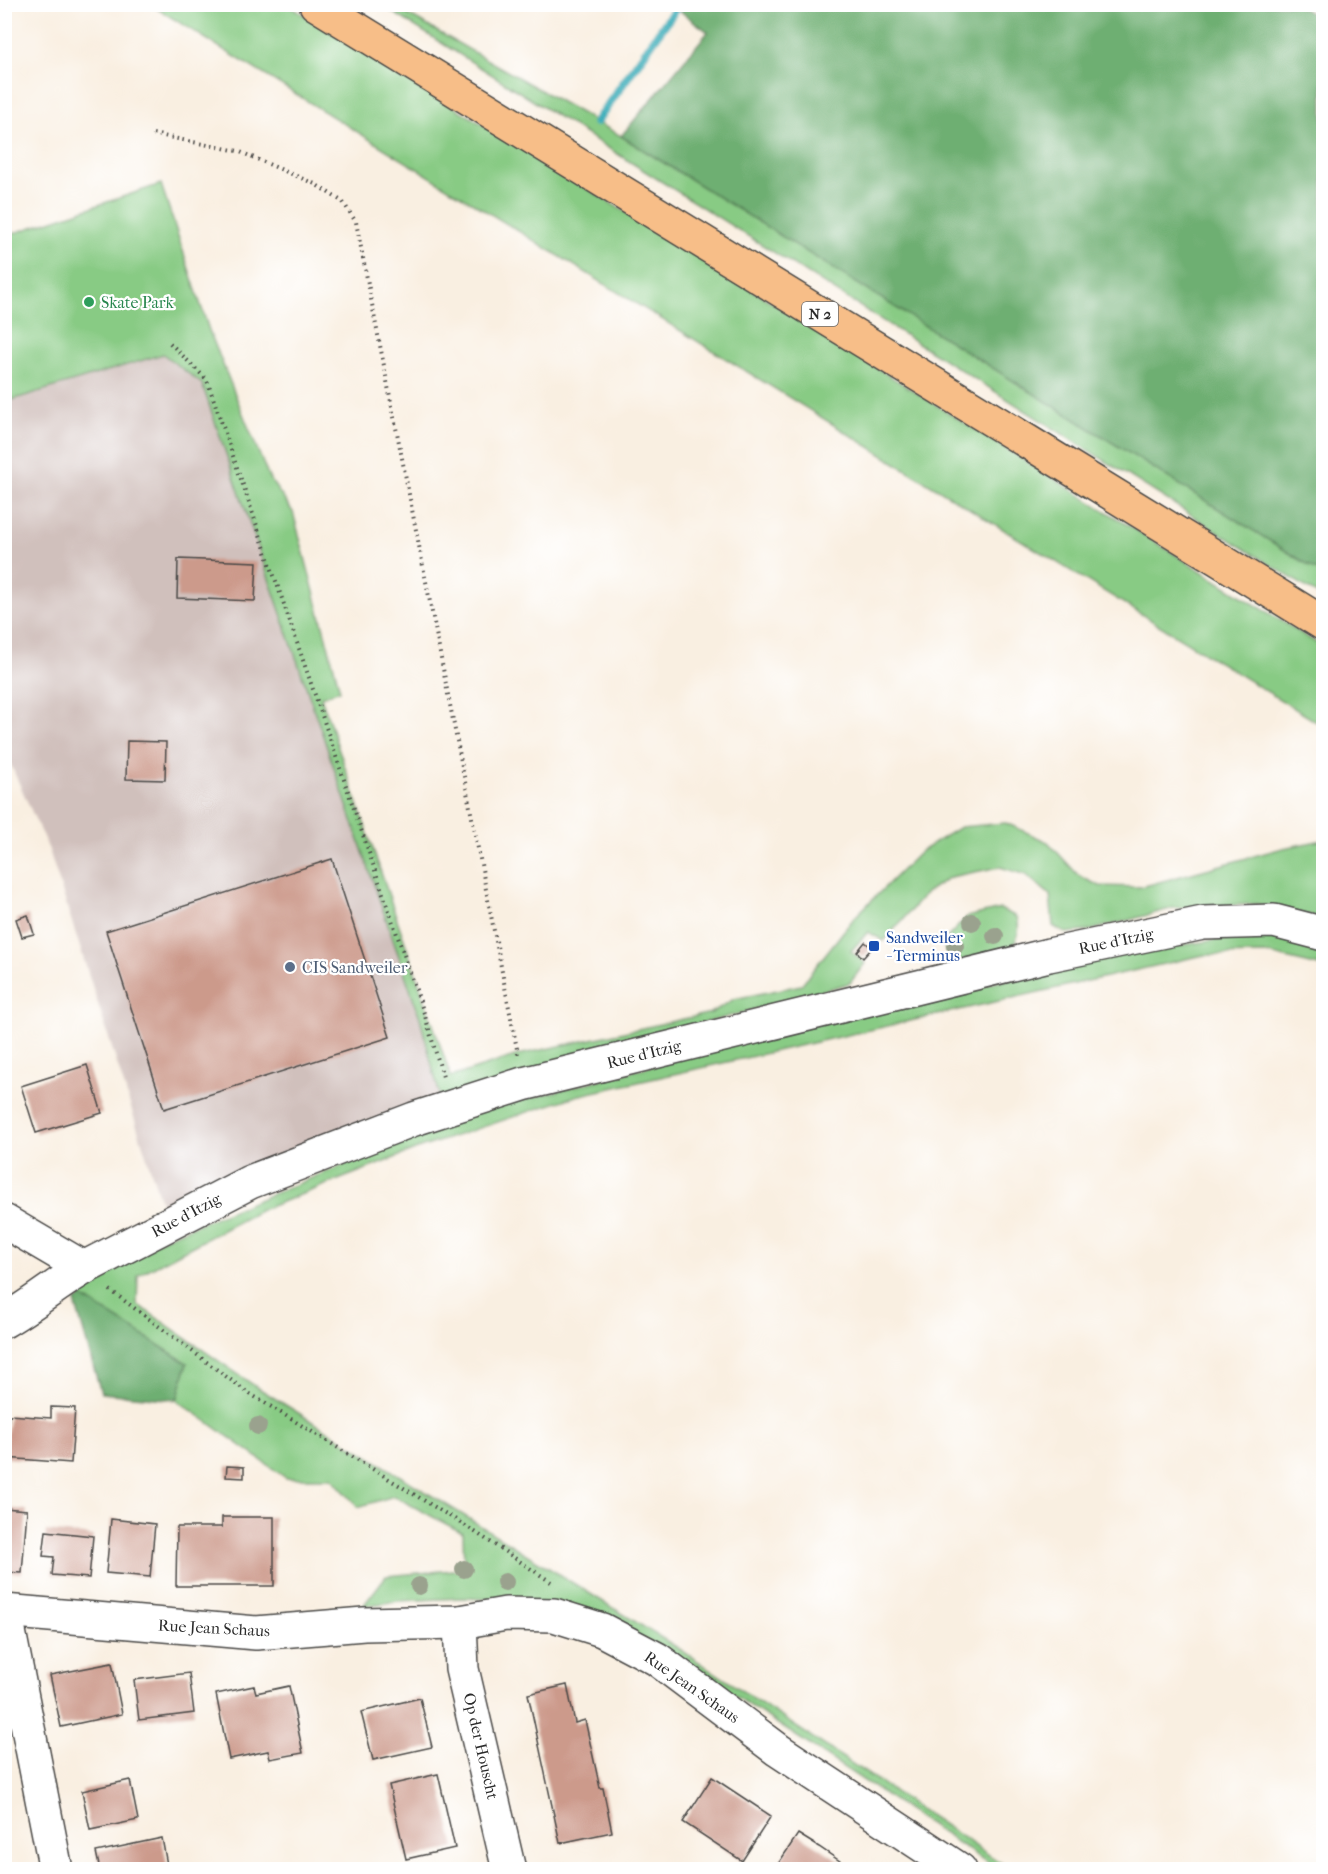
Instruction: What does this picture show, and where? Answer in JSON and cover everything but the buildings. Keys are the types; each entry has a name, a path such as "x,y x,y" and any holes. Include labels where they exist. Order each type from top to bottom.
{"main road":[{"name":"N 2","path":"316,4 1323,624"}],"street":[{"name":"Rue d'Itzig","path":"4,1321 84,1268 250,1182 414,1119 523,1084 1037,958 1203,923 1275,921 1323,934"},
{"path":"4,1221 84,1268"},
{"path":"5,1611 56,1869"},
{"name":"Rue Jean Schaus","path":"5,1611 256,1633 364,1624 460,1622 550,1635 601,1653 778,1750 960,1869"},
{"name":"Op der Houscht","path":"460,1622 462,1669 509,1869"}],"path":[{"path":"153,134 237,151 315,184 344,202 356,222 523,1084"},
{"path":"170,343 207,380 424,1016 452,1107"},
{"path":"84,1268 121,1300 247,1392 469,1528 559,1587"}],"shaded area":[{"path":"163,354 202,384 420,1018 443,1109 168,1224 49,850 5,752 4,402"}],"green space":[{"path":"1108,4 1296,5 1323,20 1323,574 621,136 708,32 672,5 1080,5 1088,9"},
{"path":"151,5 288,5 728,275 1323,647 1323,726"},
{"path":"381,5 391,5 621,136 1323,574 1323,598"},
{"path":"161,184 209,330 269,478 293,512 340,690 321,697 451,1077 518,1055 711,1013 734,999 801,985 854,918 921,851 960,827 1006,823 1048,842 1079,876 1100,886 1141,887 1283,848 1323,840 1323,918 1257,904 1174,908 1088,931 1065,933 1053,926 1050,895 1026,875 1000,867 950,877 927,892 884,941 868,932 851,951 865,963 850,983 654,1037 443,1109 420,1018 202,384 163,354 5,402 5,236"},
{"path":"1000,909 1017,917 1018,934 1015,942 1009,948 956,962 948,956 943,942 967,917"},
{"path":"1250,935 1307,941 1323,947 1323,967 1269,954 1204,955 576,1096 420,1148 259,1211 138,1275 137,1304 255,1386 681,1650 1010,1869 997,1869 660,1646 506,1600 462,1598 399,1601 363,1606 386,1576 464,1569 463,1533 394,1496 358,1507 332,1478 286,1478 177,1400 187,1363 73,1292 152,1243 464,1116 775,1033 1115,955"},
{"path":"82,1297 187,1363 177,1400 101,1393 75,1302"}],"waterway":[{"path":"596,122 679,4"}],"place":[{"name":"Skate Park","path":"89,302"},
{"name":"Sandweiler - Terminus","path":"874,946"},
{"name":"CIS Sandweiler","path":"290,967"}]}
